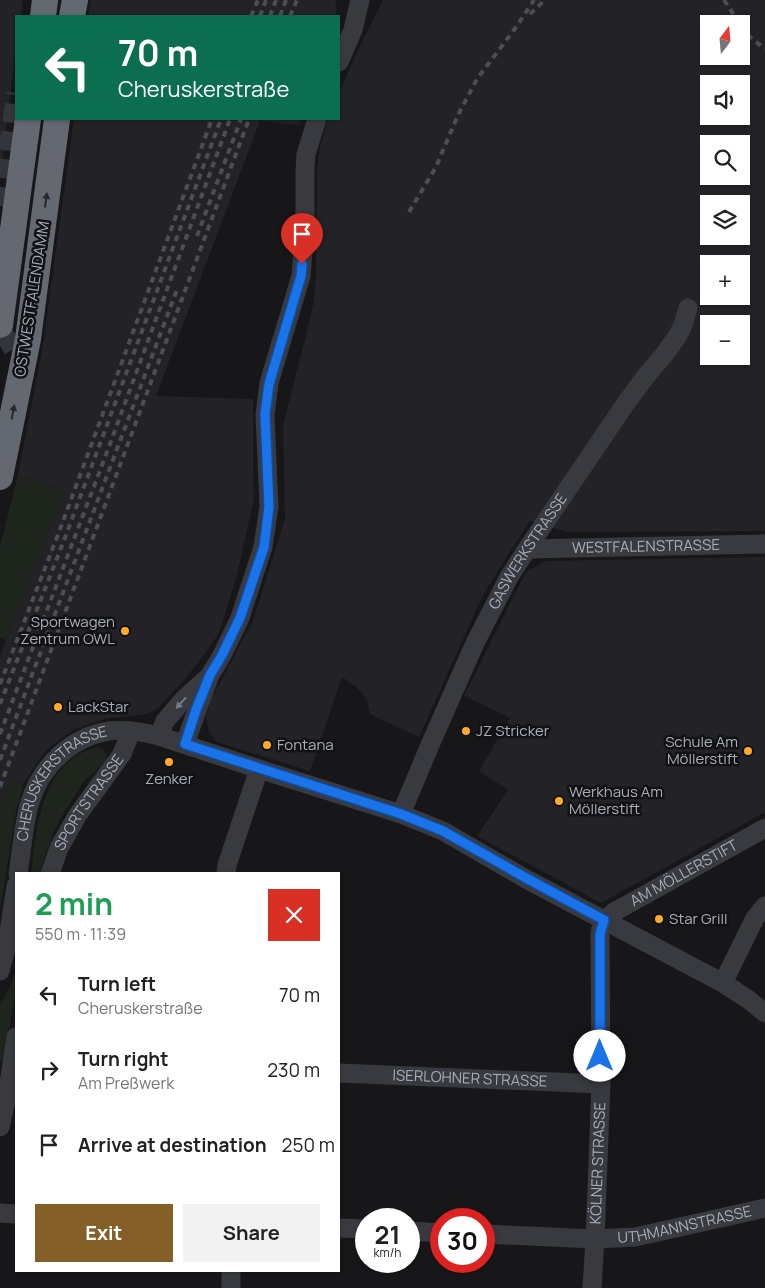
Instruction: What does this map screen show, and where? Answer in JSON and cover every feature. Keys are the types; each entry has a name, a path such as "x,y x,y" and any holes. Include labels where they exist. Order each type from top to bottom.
{"highway":[{"path":"43,15 45,0"},
{"path":"72,15 75,0"},
{"name":"OSTWESTFALENDAMM","path":"0,325 28,120"},
{"name":"OSTWESTFALENDAMM","path":"0,477 28,339 57,120"}],"street":[{"path":"353,30 360,0"},
{"path":"340,60 353,30 371,0"},
{"path":"185,744 210,675 240,618 264,547 269,507 265,414 269,384 301,276 305,227 306,154 317,120"},
{"name":"GASWERKSTRASSE","path":"401,814 493,606 527,549 626,403 677,337 688,308"},
{"name":"WESTFALENSTRASSE","path":"527,549 765,544"},
{"path":"159,736 165,721 184,699 210,675"},
{"name":"CHERUSKERSTRASSE","path":"18,872 30,802 40,780 54,760 69,747 89,736 110,731 131,731 159,736 401,814 443,831 526,878 722,983 749,1000 765,1013"},
{"name":"SPORTSTRASSE","path":"51,872 59,848 77,816 122,754 131,731"},
{"path":"226,872 259,769"},
{"name":"AM MÖLLERSTIFT","path":"604,920 628,904 765,828"},
{"path":"0,971 7,944 15,892"},
{"path":"722,983 751,926 765,906"},
{"name":"KÖLNER STRASSE","path":"592,1288 600,1084 600,934 604,920"},
{"path":"0,1127 7,1097 15,1044"},
{"name":"ISERLOHNER STRASSE","path":"340,1073 600,1084"},
{"name":"UTHMANNSTRASSE","path":"495,1235 595,1240 635,1238 765,1208"},
{"path":"0,1213 15,1214"},
{"path":"340,1228 355,1229"},
{"path":"231,1272 231,1288"}],"shaded area":[{"path":"0,0 23,0 21,15 15,15 15,54 0,180"},
{"path":"91,0 335,0 337,8 335,15 88,15"},
{"path":"383,0 765,0 765,531 567,532 530,521 481,599 419,737 370,714 367,699 356,687 342,677 310,771 217,742 209,732 206,717 211,699 253,621 284,522 283,425 314,300 317,172 320,147 328,120 340,120 340,91"},
{"path":"74,120 301,120 299,125 260,121 156,396 253,399 254,499 237,575 219,633 183,681 158,708 147,714 104,719 76,729 66,735 42,755 24,783 11,779 0,808 0,656 64,490 18,475 43,345"},
{"path":"18,475 65,490 6,640 0,637 0,546"},
{"path":"765,557 765,812 601,903 477,836 508,790 479,771 510,718 464,696 524,575 529,570 546,561"},
{"path":"97,747 105,751 107,759 83,783 66,809 53,836 41,872 31,872 36,836 45,798 53,781 64,766 78,755"},
{"path":"11,779 24,783 16,811 0,911 0,808"},
{"path":"15,973 15,995 4,1060 0,1060 0,1003"}],"tunnel":[{"path":"0,206 15,100"},
{"path":"0,346 35,325"}],"railway":[{"path":"251,15 258,0"},
{"path":"260,15 266,0"},
{"path":"270,15 276,0"},
{"path":"280,15 286,0"},
{"path":"290,15 297,0"},
{"path":"409,212 436,167 458,115 477,79 534,0"},
{"path":"530,14 545,0"},
{"path":"724,0 734,15"},
{"path":"750,37 765,49"},
{"path":"0,684 59,532 212,120"},
{"path":"0,704 63,543 221,120"},
{"path":"0,734 230,120"},
{"path":"197,236 241,120"},
{"path":"0,787 249,120"},
{"path":"0,760 178,287"}],"place":[{"name":"Sportwagen Zentrum OWL","path":"125,631"},
{"name":"LackStar","path":"58,707"},
{"name":"JZ Stricker","path":"466,731"},
{"name":"Fontana","path":"267,745"},
{"name":"Schule Am Möllerstift","path":"748,751"},
{"name":"Zenker","path":"169,762"},
{"name":"Werkhaus Am Möllerstift","path":"559,801"},
{"name":"Star Grill","path":"659,919"}],"route":[{"path":"302,264 301,276 269,384 265,414 269,507 264,547 240,618 210,675 185,744 401,814 443,831 604,920 600,934 600,1056"}]}
